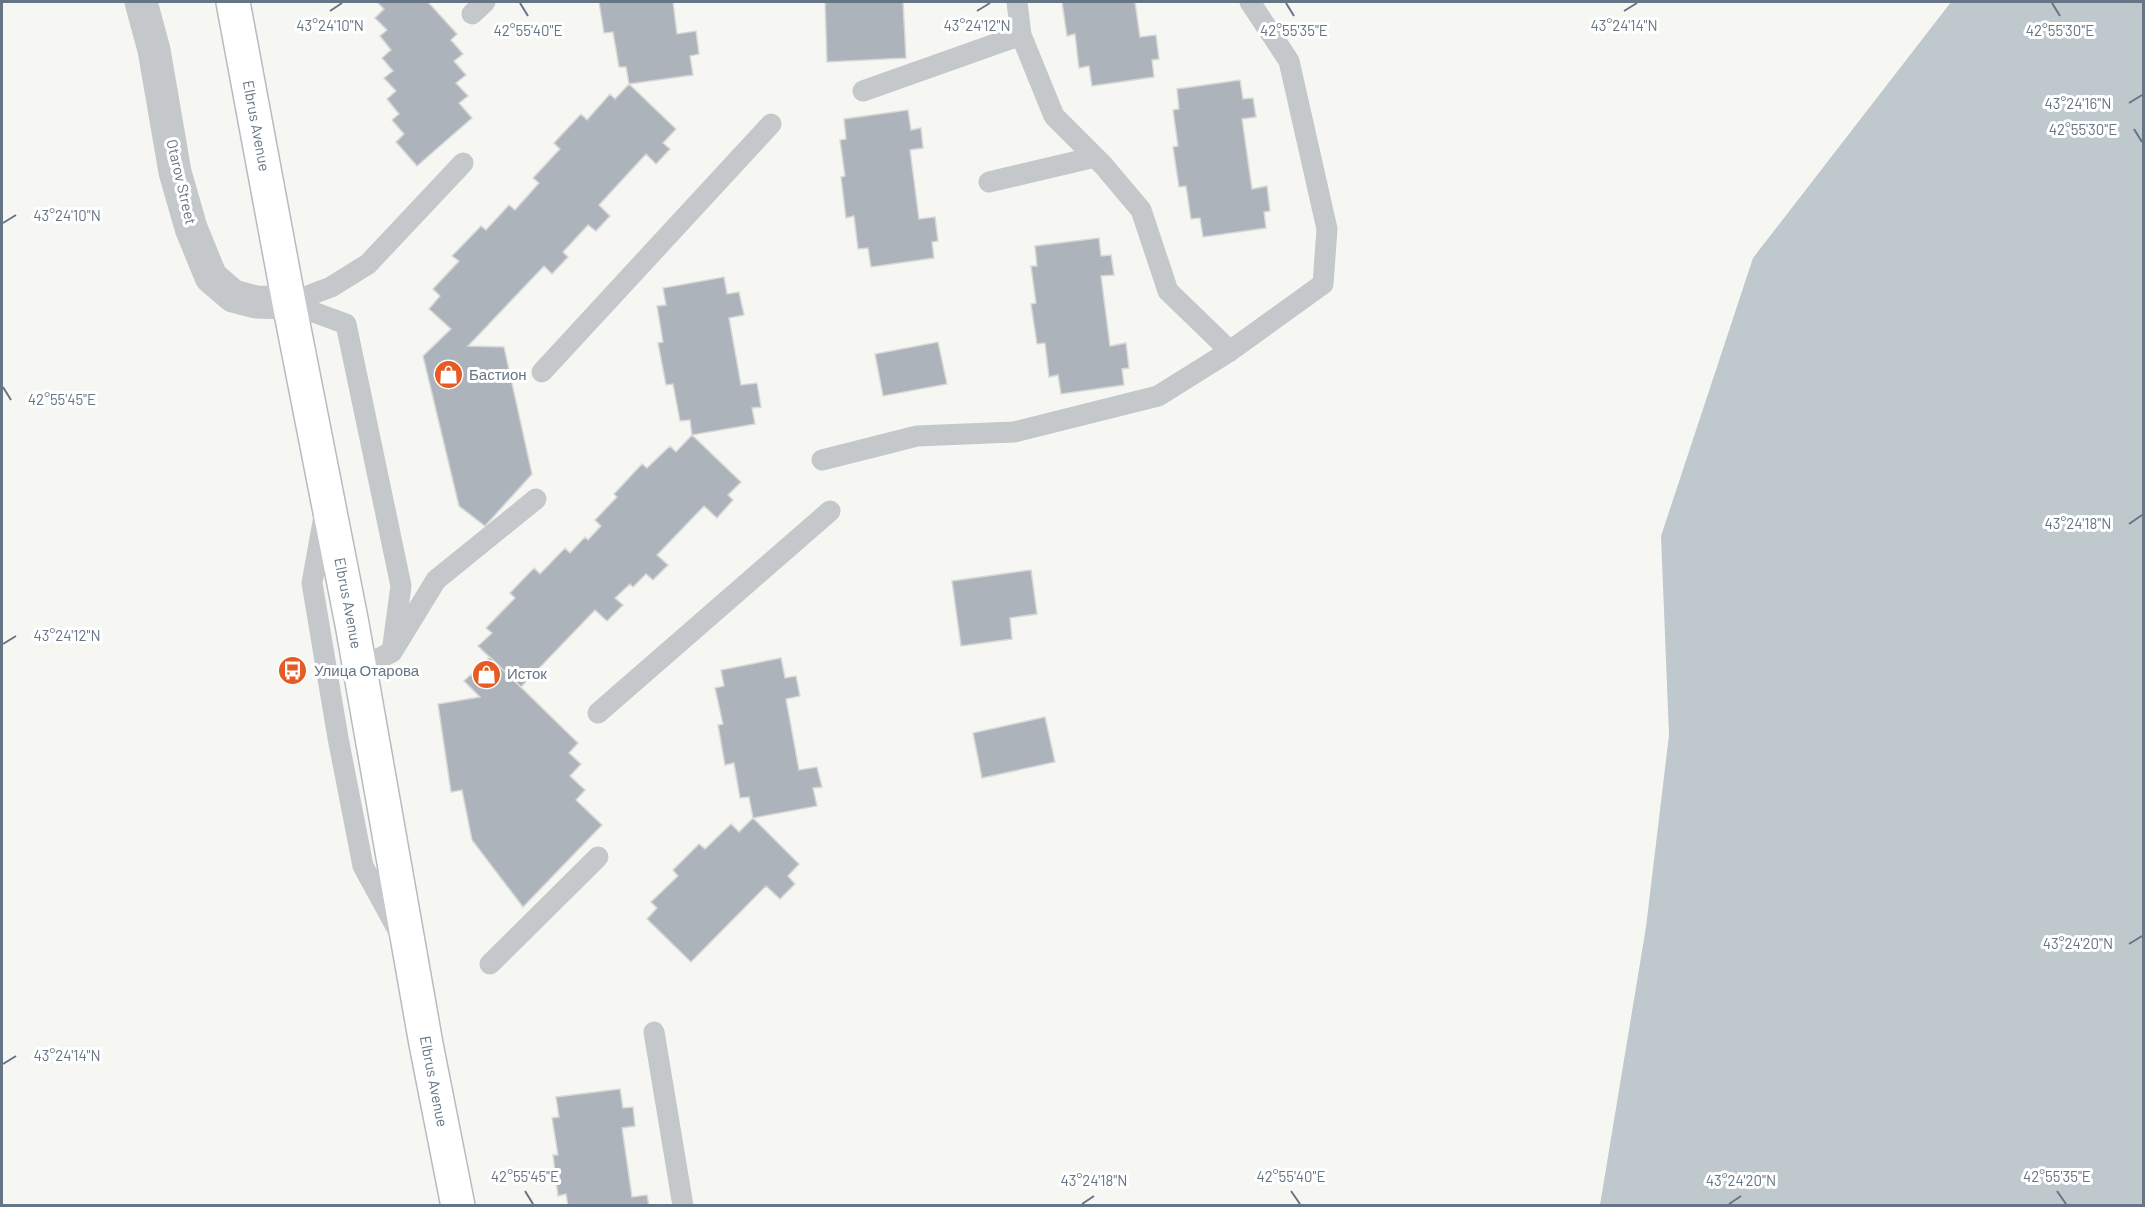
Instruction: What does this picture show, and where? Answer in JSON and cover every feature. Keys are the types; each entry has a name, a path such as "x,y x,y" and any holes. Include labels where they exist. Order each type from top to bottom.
{"main road":[{"name":"Elbrus Avenue","path":"233,2 360,668 428,1056 458,1206"}],"street":[{"name":"Otarov Street","path":"141,2 154,50 175,172 191,228 211,277 233,296 256,302 289,303"}],"lane":[{"path":"1017,2 1021,35 1054,116 1095,157 1141,210 1168,291 1230,351"},
{"path":"822,460 917,436 1014,432 1158,396 1230,351 1323,284 1327,229 1289,62 1250,2"},
{"path":"862,90 1021,35"},
{"path":"542,372 771,124"},
{"path":"989,182 1095,157"},
{"path":"289,303 330,287 368,264 463,163"},
{"path":"289,303 346,324 401,586 392,652"},
{"path":"327,498 312,583 338,738 363,866 410,953"},
{"path":"360,668 392,652 436,580 536,499"},
{"path":"598,713 830,511"},
{"path":"490,964 598,857"},
{"path":"654,1032 683,1206"}],"shaded area":[{"path":"1951,2 2143,2 2143,1205 1600,1205 1646,927 1669,735 1661,536 1753,258"}],"building":[{"path":"377,2 428,2 457,34 451,40 463,54 454,61 466,75 456,83 468,96 459,103 472,118 417,166 396,142 404,134 392,120 399,114 387,99 396,91 384,78 393,71 382,58 391,50 380,36 387,30 375,18 384,9"},
{"path":"599,2 673,2 677,34 696,31 699,54 690,56 693,75 629,84 626,67 619,67 613,32 604,33"},
{"path":"825,2 903,2 906,58 827,62"},
{"path":"1062,2 1135,2 1140,37 1156,35 1159,59 1152,60 1154,77 1092,86 1089,66 1079,68 1075,34 1067,36"},
{"path":"1240,80 1243,99 1253,98 1256,117 1242,119 1252,189 1267,186 1270,211 1264,212 1266,228 1203,237 1200,218 1191,219 1186,186 1179,187 1173,147 1178,146 1173,110 1179,109 1177,89"},
{"path":"629,84 676,129 663,143 670,149 656,164 646,154 599,205 610,216 596,231 588,225 563,252 568,257 552,274 544,266 468,346 504,347 532,474 485,526 459,506 423,356 451,329 429,309 440,296 433,289 459,261 452,256 481,226 486,230 509,205 515,210 539,183 533,178 560,149 554,143 581,114 587,120 610,94 615,99"},
{"path":"908,110 911,130 921,128 923,148 910,150 919,219 935,217 938,241 932,242 934,258 871,267 868,248 858,249 854,216 846,218 841,177 845,176 840,140 846,139 844,119"},
{"path":"1099,238 1101,256 1111,255 1114,275 1101,276 1110,346 1126,343 1129,368 1122,369 1124,385 1061,394 1058,375 1049,377 1045,343 1037,344 1031,304 1036,303 1031,266 1037,266 1035,246"},
{"path":"724,277 727,294 739,292 744,315 729,318 741,385 757,383 761,407 752,408 755,424 692,435 690,420 680,421 673,384 666,385 658,343 663,342 657,306 666,305 663,288"},
{"path":"938,342 947,384 883,396 875,354"},
{"path":"692,435 741,482 728,495 733,500 717,518 704,506 657,555 668,565 653,580 646,574 633,587 630,584 615,598 623,605 607,621 595,610 521,687 478,646 492,633 486,628 515,598 510,593 534,568 540,574 565,548 570,553 585,537 588,540 601,526 595,520 617,497 614,494 642,464 647,468 670,446 676,452"},
{"path":"1031,570 1037,614 1010,618 1012,639 961,646 952,581"},
{"path":"490,657 578,743 569,753 581,764 570,776 585,790 576,800 602,825 523,907 472,840 462,790 451,792 438,704 480,697 464,681"},
{"path":"781,658 785,678 796,676 800,696 786,699 799,770 817,767 822,787 813,788 817,806 753,818 749,797 740,798 734,763 725,765 718,725 723,724 715,688 724,686 721,670"},
{"path":"1045,717 1055,762 982,778 973,733"},
{"path":"753,818 799,864 788,876 795,884 780,899 766,886 691,962 647,919 657,908 651,902 678,876 673,870 699,844 705,849 731,824 739,832"},
{"path":"620,1089 623,1108 633,1107 635,1126 622,1128 632,1197 647,1195 649,1206 568,1206 566,1194 558,1196 553,1155 558,1155 552,1118 559,1117 556,1097"}],"place":[{"name":"Бастион","path":"448,375"},
{"name":"Улица Отарова","path":"293,671"},
{"name":"Исток","path":"486,674"}]}
